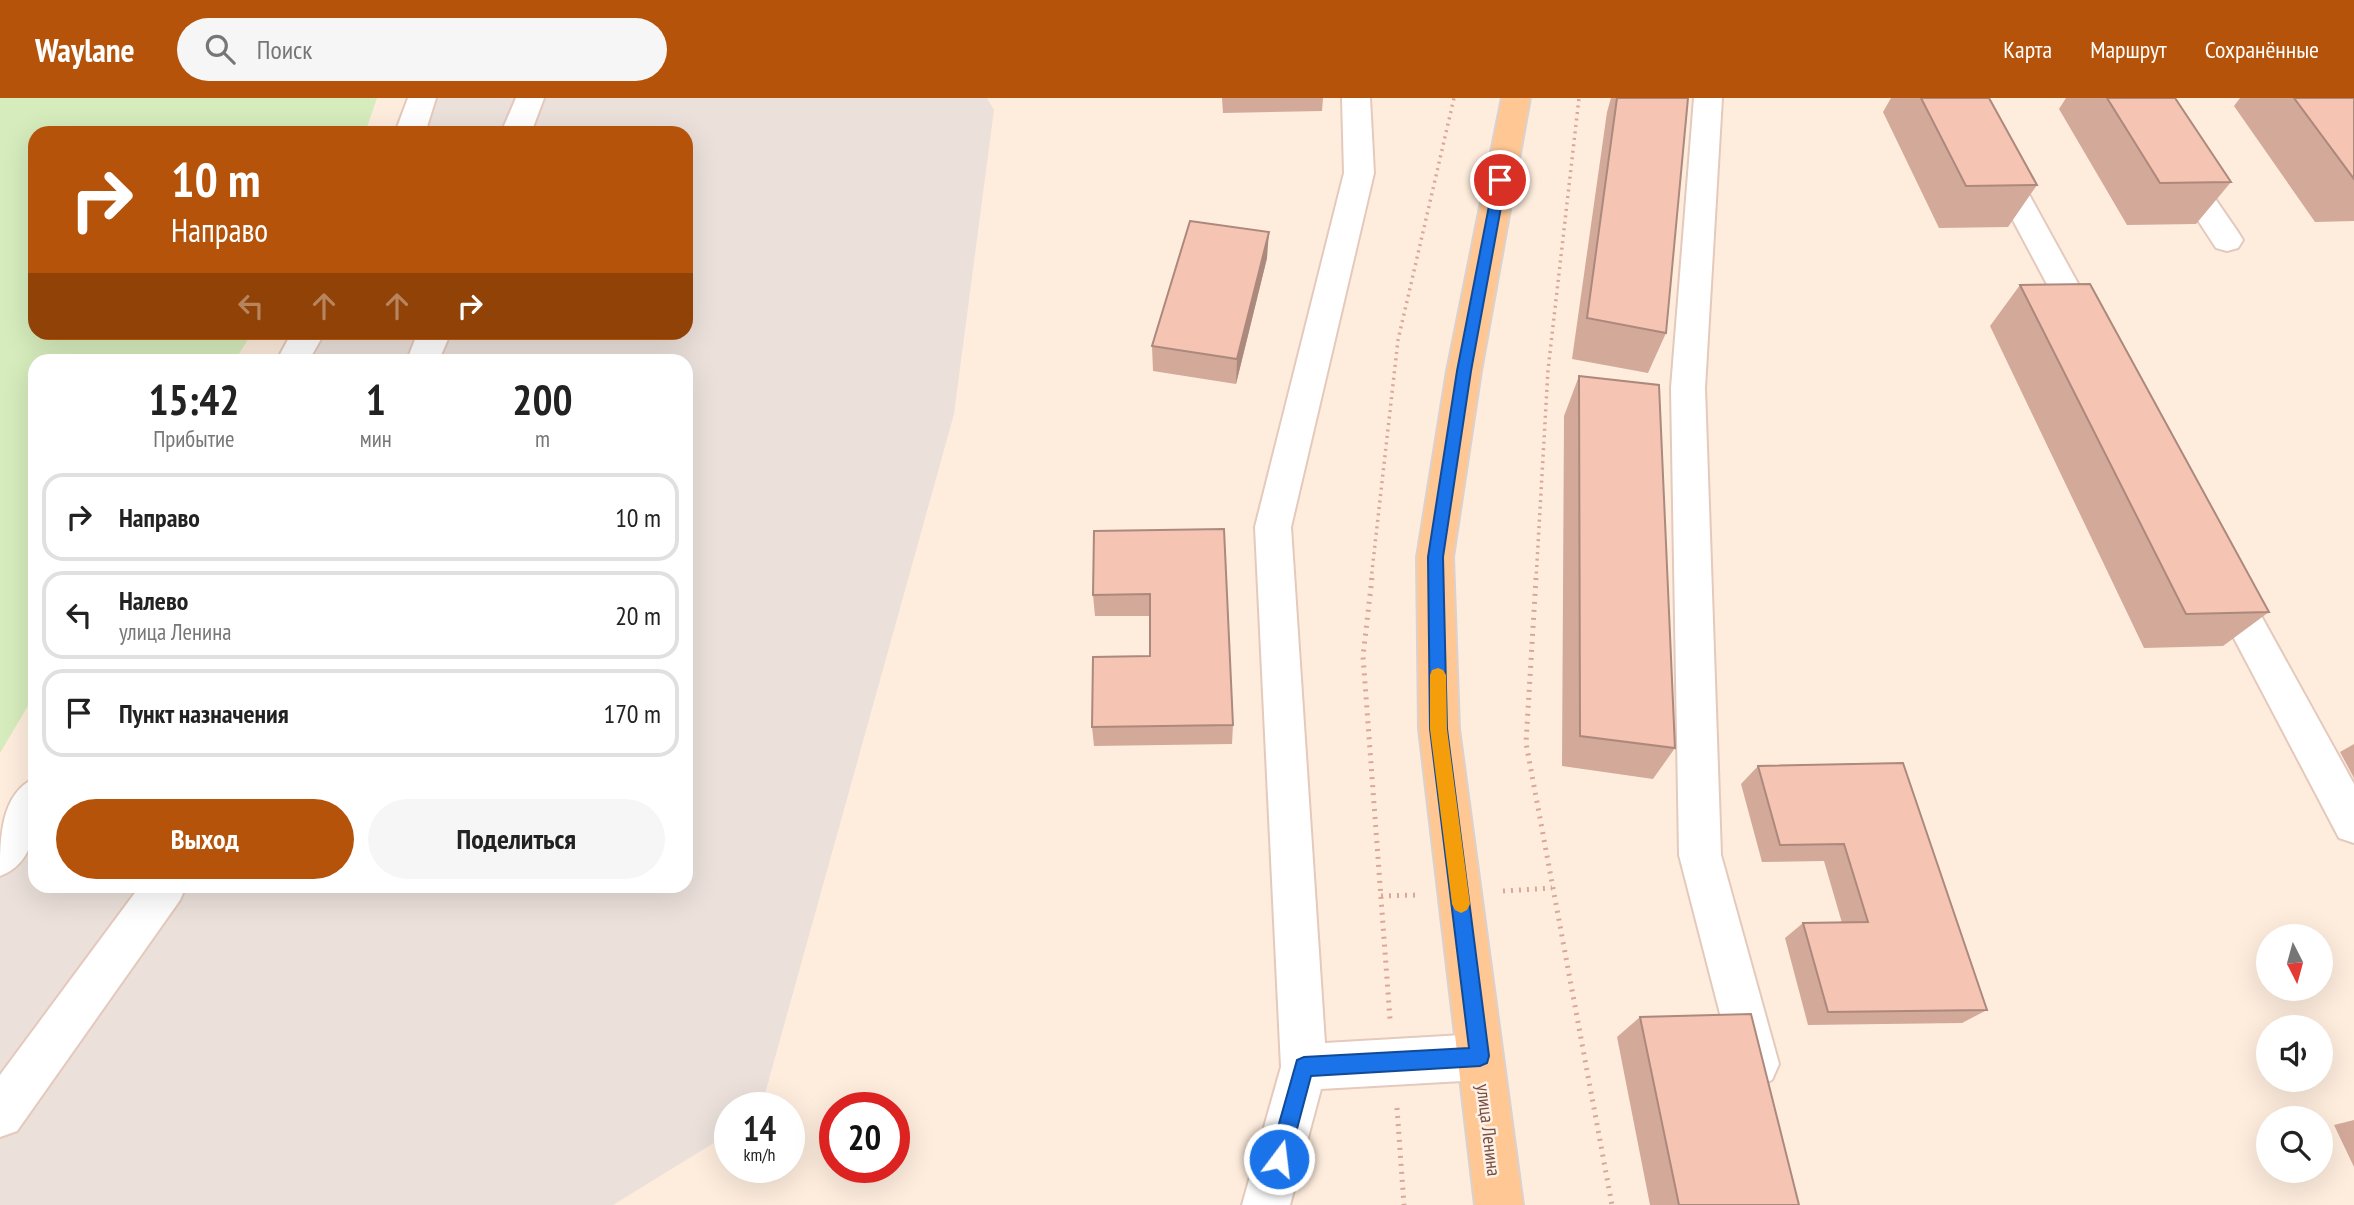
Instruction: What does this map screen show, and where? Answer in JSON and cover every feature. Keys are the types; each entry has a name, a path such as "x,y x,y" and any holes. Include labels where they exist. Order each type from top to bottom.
{"main road":[{"name":"улица Ленина","path":"1499,1205 1439,729 1435,557 1464,371 1516,98"}],"street":[{"path":"412,126 422,98"},
{"path":"519,126 530,98"},
{"path":"1266,1205 1304,1067 1273,527 1359,173 1356,98"},
{"path":"1708,98 1688,388 1700,855 1765,1097"},
{"path":"1962,98 2102,356"},
{"path":"2132,98 2227,240"},
{"path":"2208,553 2354,824"},
{"path":"0,856 28,809"},
{"path":"0,1114 160,893"},
{"path":"1304,1067 1480,1056"}],"path":[{"path":"1579,98 1548,370 1526,743 1612,1205"}],"shaded area":[{"path":"411,98 987,98 994,110 954,414 765,1092 714,1092 714,1143 613,1205 0,1205 0,847 28,799 28,893 693,893 693,354 287,354 295,340 693,340 693,126 401,126"}],"green space":[{"path":"0,98 377,98 367,126 28,126 28,340 248,340 239,354 28,354 28,706 0,753"}],"building":[{"path":"1617,98 1688,98 1666,333 1587,318"},
{"path":"1921,98 1989,98 2037,185 1966,186"},
{"path":"2107,98 2175,98 2231,182 2160,183"},
{"path":"2294,98 2354,98 2354,179"},
{"path":"1190,221 1269,232 1237,359 1152,346"},
{"path":"2090,284 2269,612 2186,614 2020,285"},
{"path":"1579,376 1659,385 1675,748 1580,736"},
{"path":"1224,529 1233,725 1092,727 1093,657 1150,656 1150,594 1093,595 1094,531"},
{"path":"1903,763 1987,1010 1828,1012 1803,923 1868,922 1844,844 1780,845 1758,766"},
{"path":"1751,1014 1799,1205 1679,1205 1640,1017"}],"slow traffic":[{"path":"1438,675 1439,729 1461,904"}],"route":[{"path":"1279,1159 1304,1067 1480,1056 1439,729 1435,557 1464,371 1500,180"}]}
